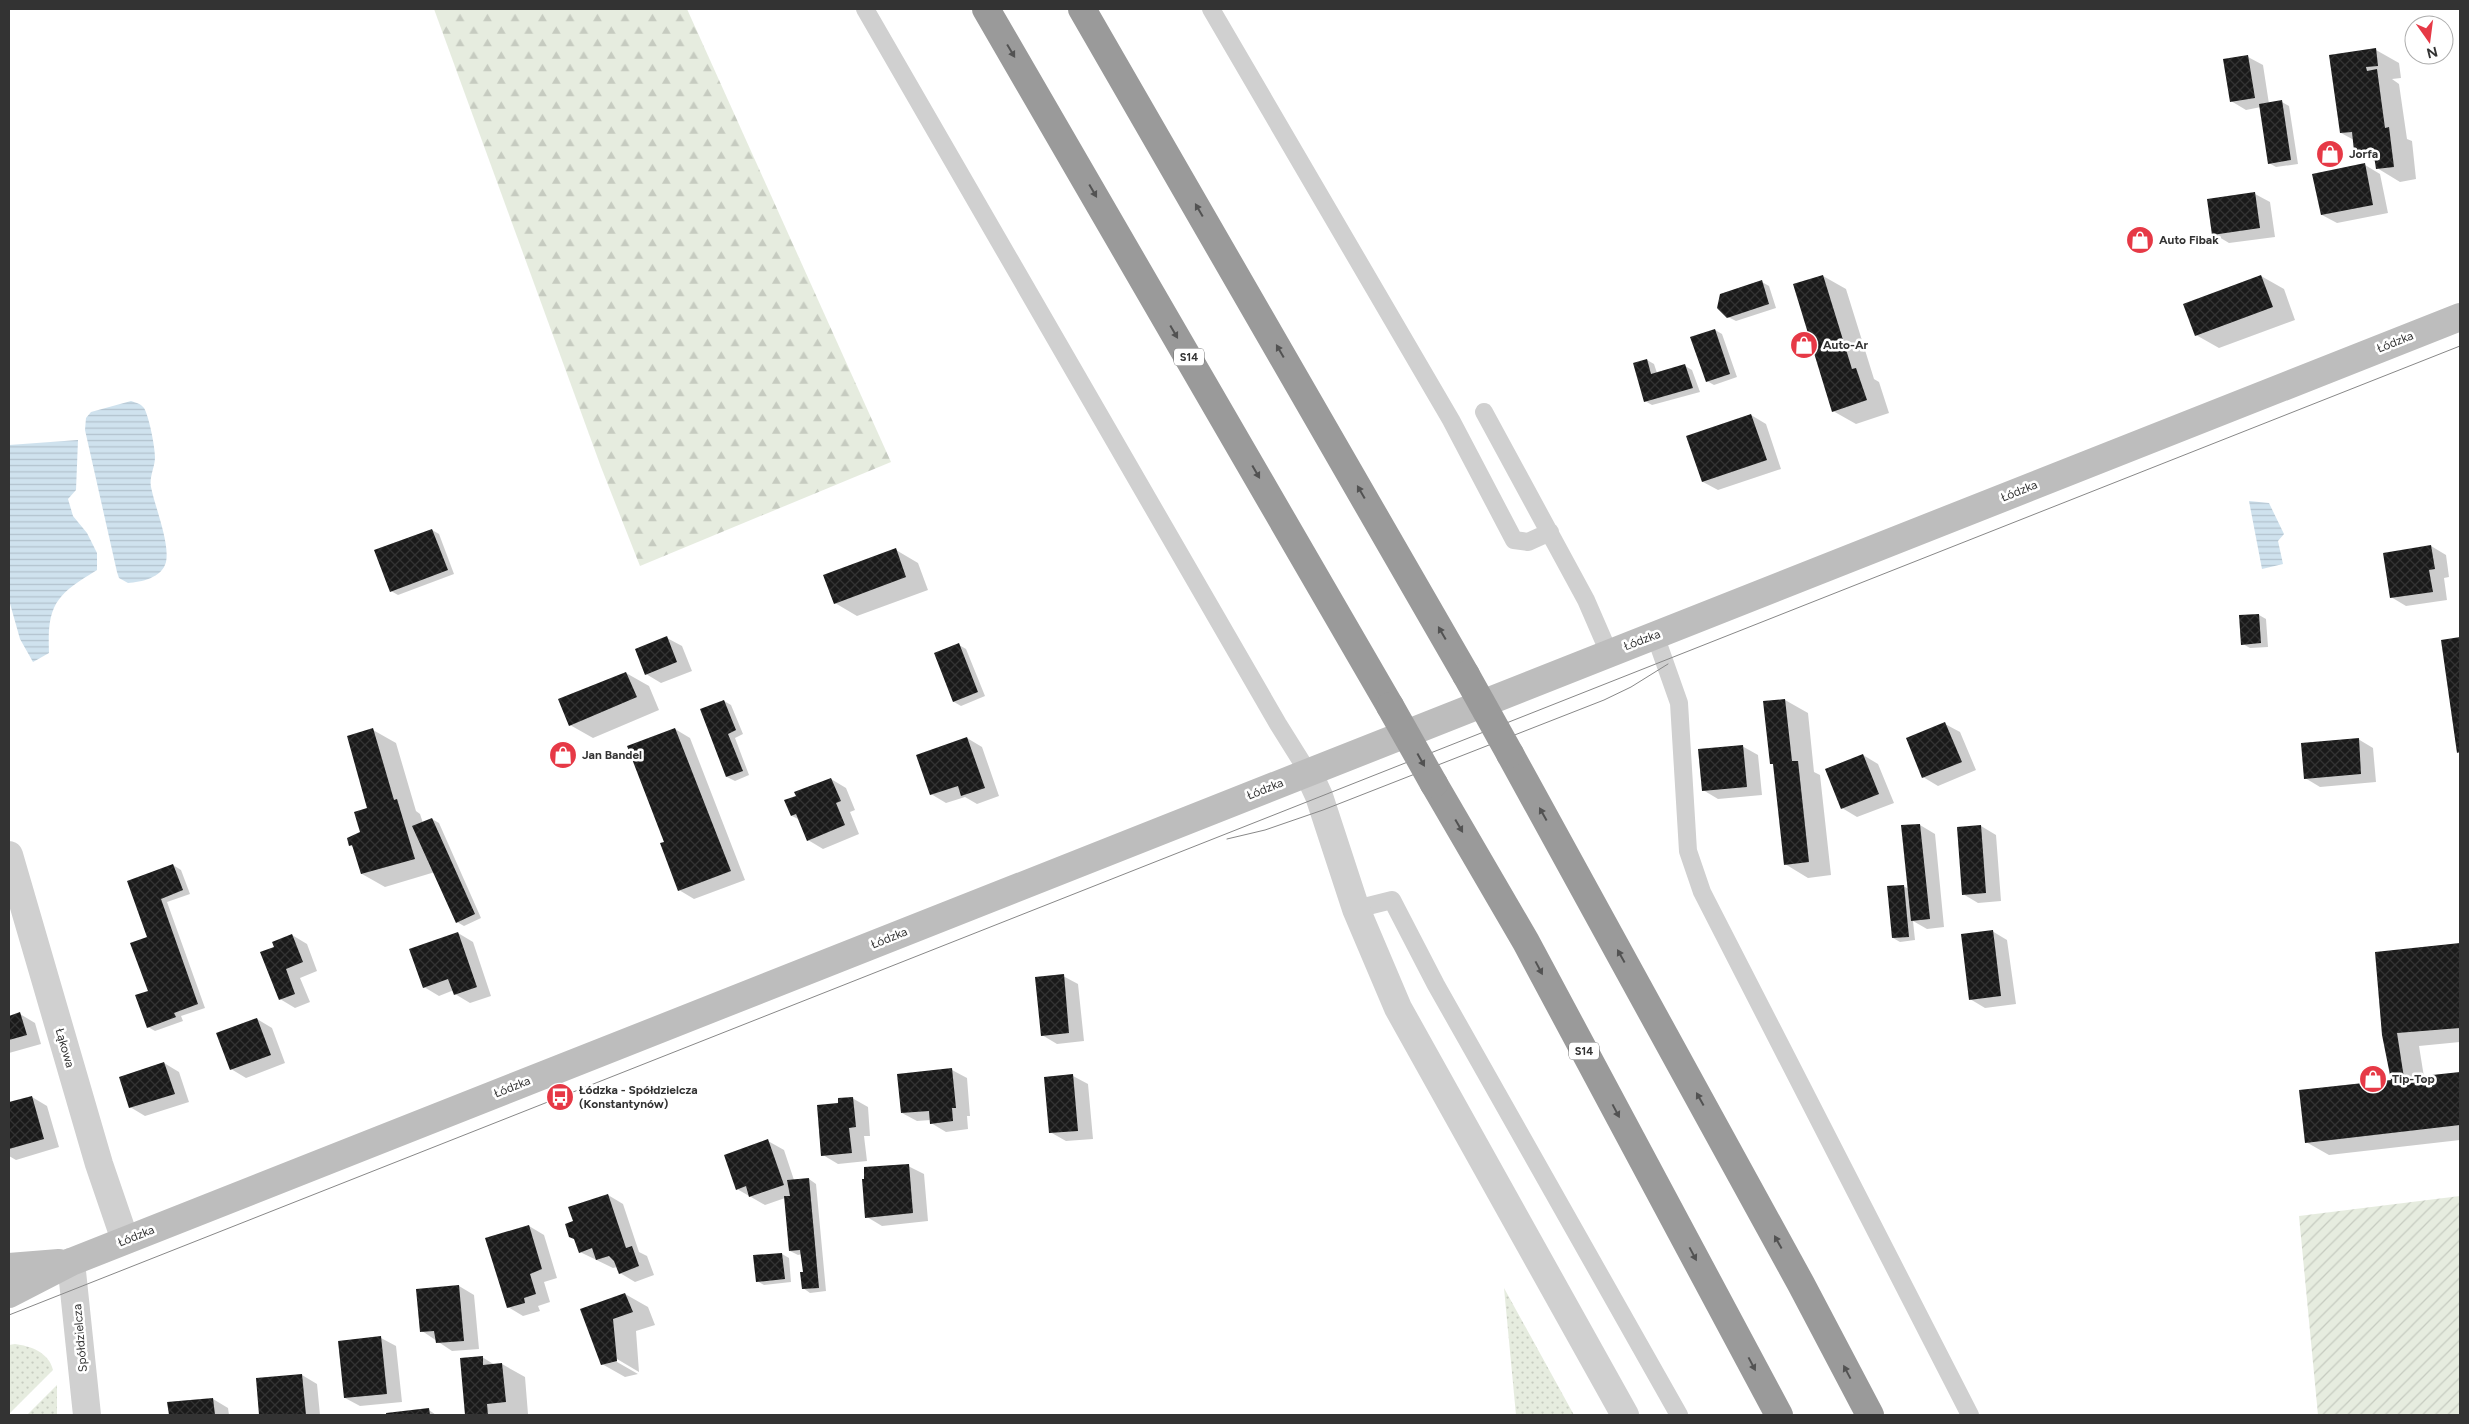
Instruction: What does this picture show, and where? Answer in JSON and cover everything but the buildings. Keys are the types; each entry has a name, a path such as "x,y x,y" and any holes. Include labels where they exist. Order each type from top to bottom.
{"highway":[{"name":"S14","path":"986,9 1526,942 1779,1415"},
{"path":"1082,9 1466,675 1801,1284 1870,1415"}],"main road":[{"name":"Łódzka","path":"9,1294 71,1262 125,1240 2460,317"},
{"name":"Łódzka","path":"9,1267 71,1262"}],"street":[{"path":"1308,772 1319,796 1356,909 1398,1008 1625,1415"},
{"name":"Łąkowa","path":"9,855 99,1164 125,1240"},
{"name":"Spółdzielcza","path":"71,1262 87,1415"}],"lane":[{"path":"865,9 1278,724 1308,772"},
{"path":"1211,9 1451,420 1514,540 1528,542 1550,532"},
{"path":"1484,412 1586,600 1609,653"},
{"path":"1655,635 1678,703 1688,851 1702,892 1970,1415"},
{"path":"1356,909 1392,900 1436,985 1680,1415"}],"green space":[{"path":"434,9 687,9 891,462 640,566 601,467"},
{"path":"2460,1196 2460,1415 2318,1415 2299,1216"},
{"path":"1504,1288 1574,1415 1516,1415"},
{"path":"15,1344 33,1348 43,1354 53,1370 9,1414 9,1345"},
{"path":"57,1385 57,1415 27,1415"}],"water":[{"path":"131,401 144,408 150,424 155,457 151,487 167,554 164,567 156,575 139,582 128,583 119,578 117,572 85,430 86,418 91,412"},
{"path":"78,440 76,490 68,499 73,516 87,533 97,553 97,570 63,594 57,602 52,612 50,623 49,653 33,662 20,639 9,600 9,445"},
{"path":"2249,501 2269,503 2284,534 2278,541 2283,564 2262,569"}],"tram line":[{"path":"9,1315 2460,346"},
{"path":"1227,839 1265,830 1323,810 1604,700 1631,687 1668,664"}],"place":[{"name":"Jorfa","path":"2330,154"},
{"name":"Auto Fibak","path":"2140,240"},
{"name":"Auto-Ar","path":"1804,345"},
{"name":"Jan Bandel","path":"563,755"},
{"name":"Tip-Top","path":"2373,1079"},
{"name":"Łódzka - Spółdzielcza (Konstantynów)","path":"560,1097"}]}
